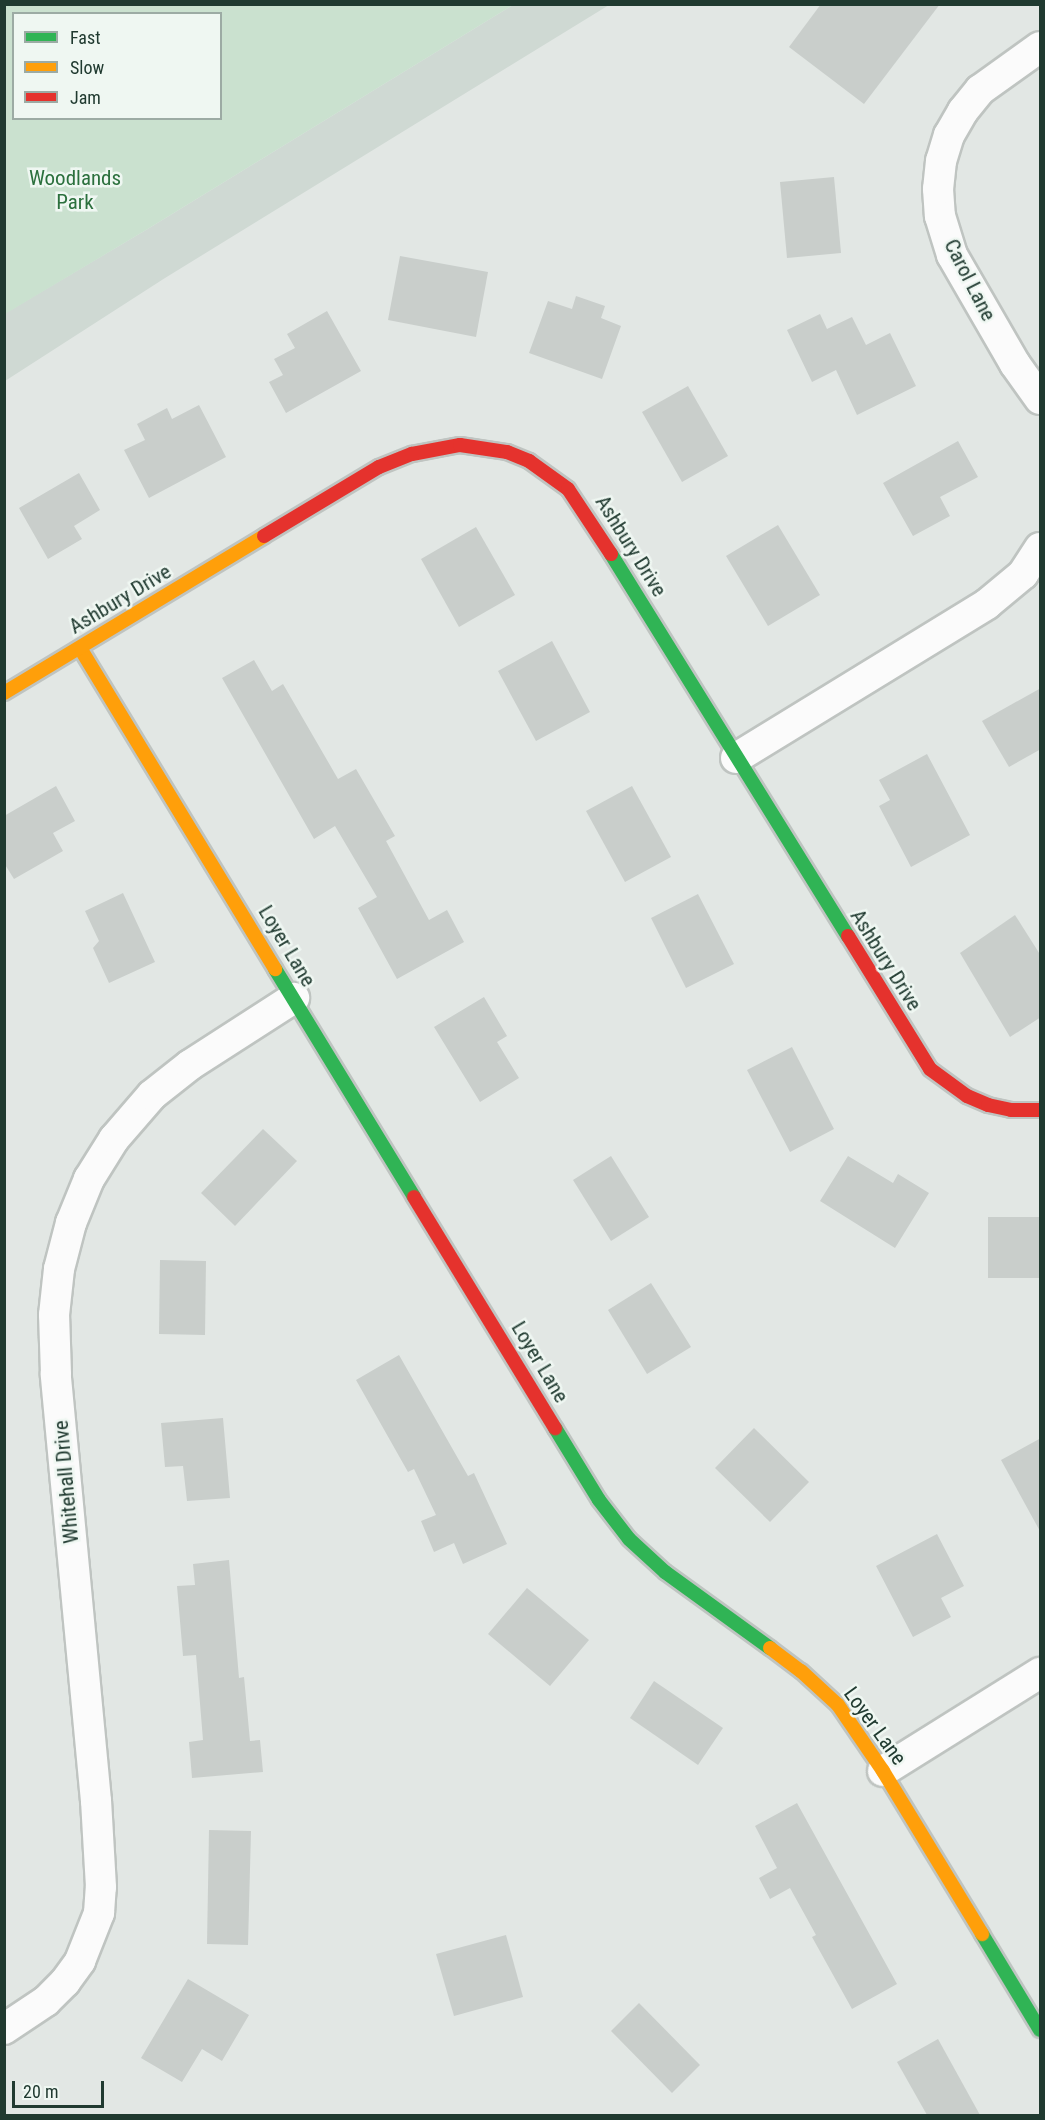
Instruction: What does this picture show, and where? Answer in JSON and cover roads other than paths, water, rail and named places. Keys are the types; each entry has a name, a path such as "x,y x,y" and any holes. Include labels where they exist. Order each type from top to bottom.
{"street":[{"name":"Carol Lane","path":"1041,47 980,90 963,111 949,135 941,161 938,189 940,216 952,255 1015,364 1041,399"},
{"name":"Ashbury Drive","path":"4,693 379,467 436,447 460,445 484,447 529,460 568,489 583,508 930,1069 967,1096 988,1105 1011,1110 1041,1110"},
{"path":"736,758 987,604 1023,574 1041,548"},
{"name":"Loyer Lane","path":"80,648 599,1500 629,1539 665,1572 801,1671 838,1705 883,1772 1041,2030"},
{"name":"Whitehall Drive","path":"4,2029 46,2001 65,1982 80,1961 99,1912 101,1887 56,1374 55,1304 58,1269 71,1223 89,1179 114,1139 152,1095 190,1065 294,998"},
{"path":"883,1772 1041,1673"}],"park label":[{"name":"Woodlands Park","path":"75,190"}]}
